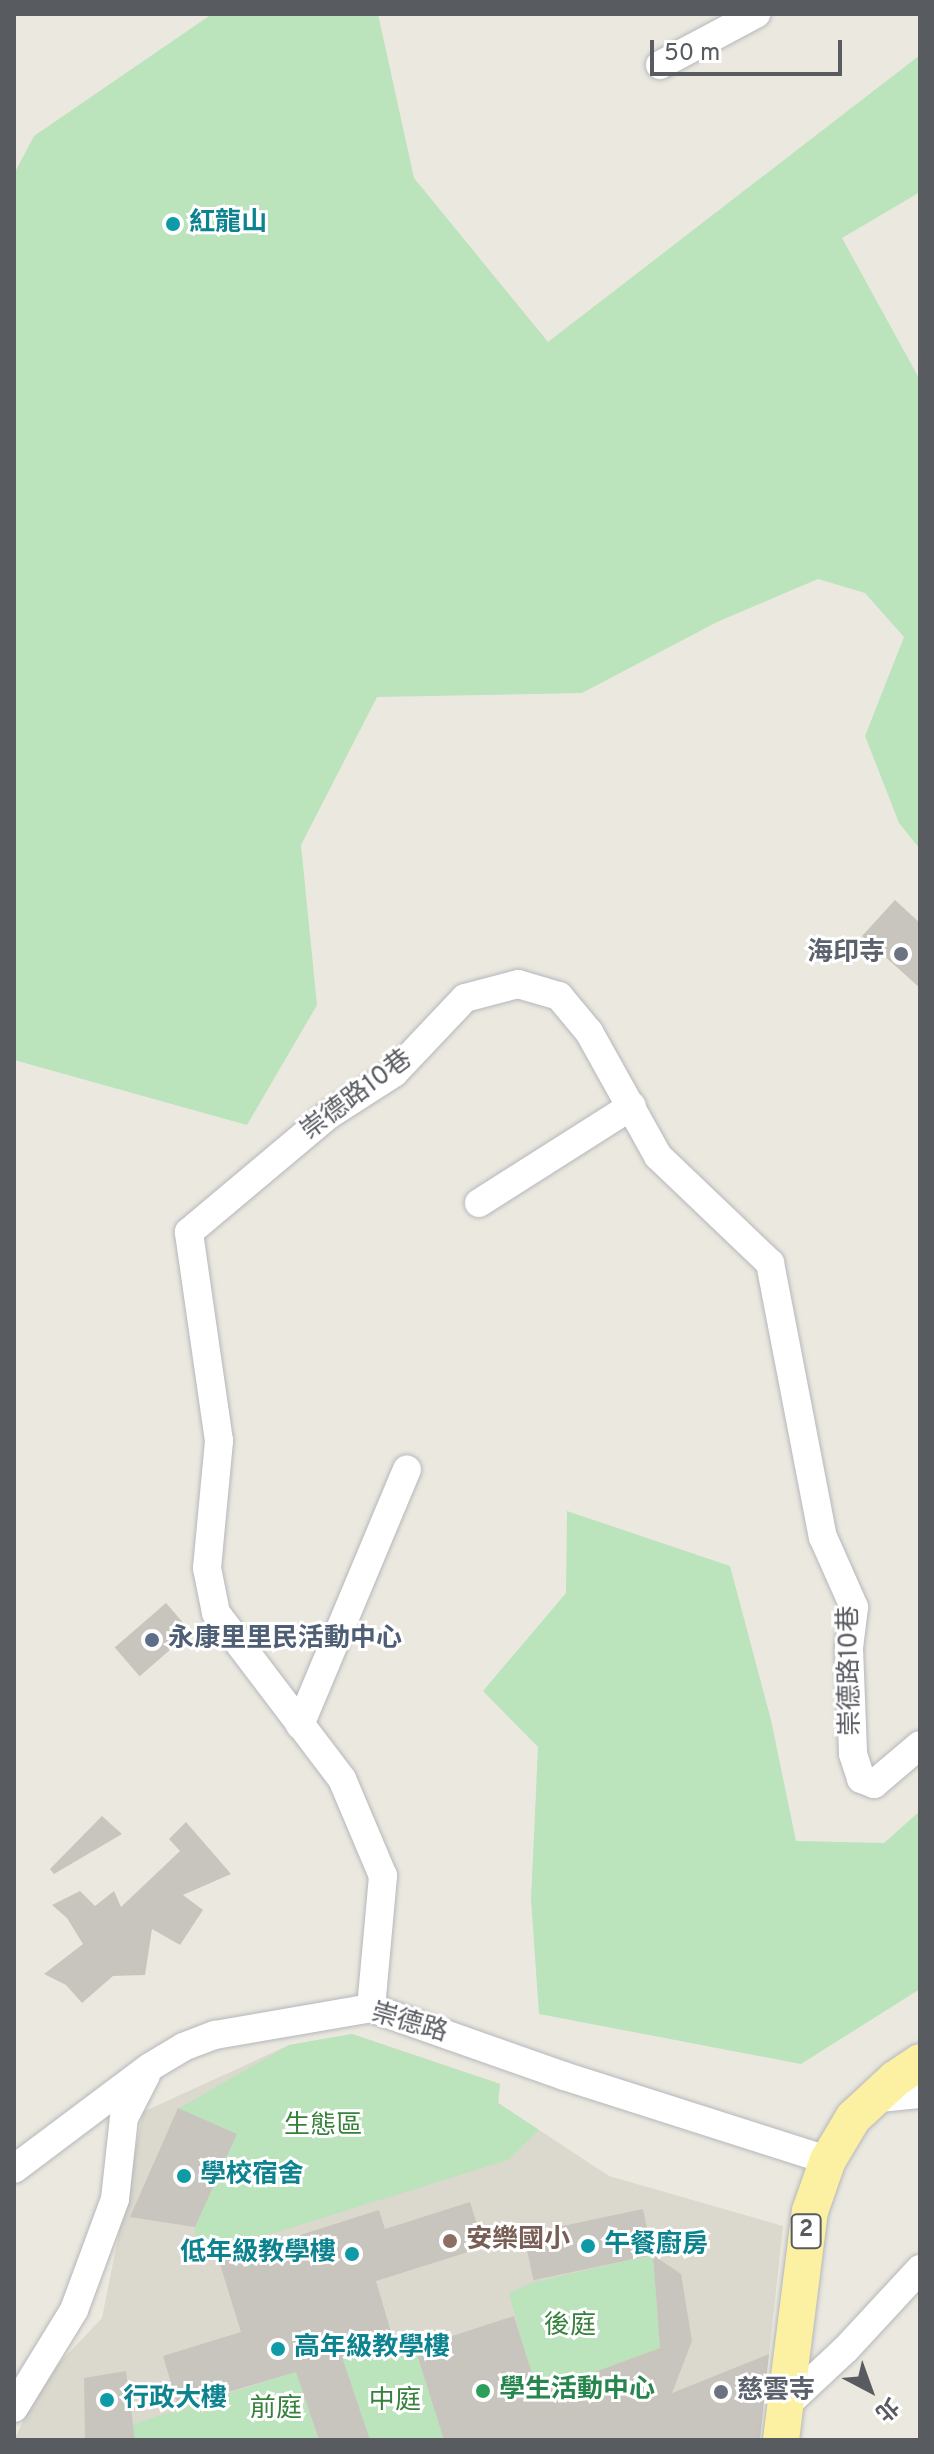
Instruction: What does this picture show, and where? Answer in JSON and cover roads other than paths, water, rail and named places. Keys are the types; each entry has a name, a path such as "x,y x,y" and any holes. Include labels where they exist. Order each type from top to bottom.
{"main road":[{"name":"2","path":"783,2423 810,2211 828,2160 853,2118 871,2099 920,2062"}],"street":[{"path":"660,65 756,14"},
{"name":"崇德路10巷","path":"371,2008 383,1876 342,1779 216,1613 207,1568 219,1441 189,1232 327,1116 394,1073 465,998 518,984 559,996 589,1032 658,1156 770,1263 823,1537 854,1607 849,1648 853,1754 861,1779 874,1784 920,1745"},
{"path":"479,1203 632,1106"},
{"path":"300,1725 407,1469"},
{"name":"崇德路","path":"14,2169 150,2067 183,2047 215,2035 371,2008 564,2076 828,2160"},
{"path":"14,2408 74,2310 115,2199 124,2118 150,2067"},
{"path":"871,2099 920,2094"},
{"path":"783,2423 920,2269"}],"place":[{"name":"紅龍山","path":"173,224"},
{"name":"海印寺","path":"901,954"},
{"name":"永康里里民活動中心","path":"152,1640"},
{"name":"學校宿舍","path":"184,2176"},
{"name":"安樂國小","path":"450,2241"},
{"name":"午餐廚房","path":"588,2246"},
{"name":"低年級教學樓","path":"352,2254"},
{"name":"高年級教學樓","path":"278,2349"},
{"name":"學生活動中心","path":"483,2391"},
{"name":"慈雲寺","path":"721,2392"},
{"name":"行政大樓","path":"107,2400"}],"park label":[{"name":"生態區","path":"323,2127"},
{"name":"後庭","path":"570,2327"},
{"name":"中庭","path":"395,2402"},
{"name":"前庭","path":"276,2410"}]}
